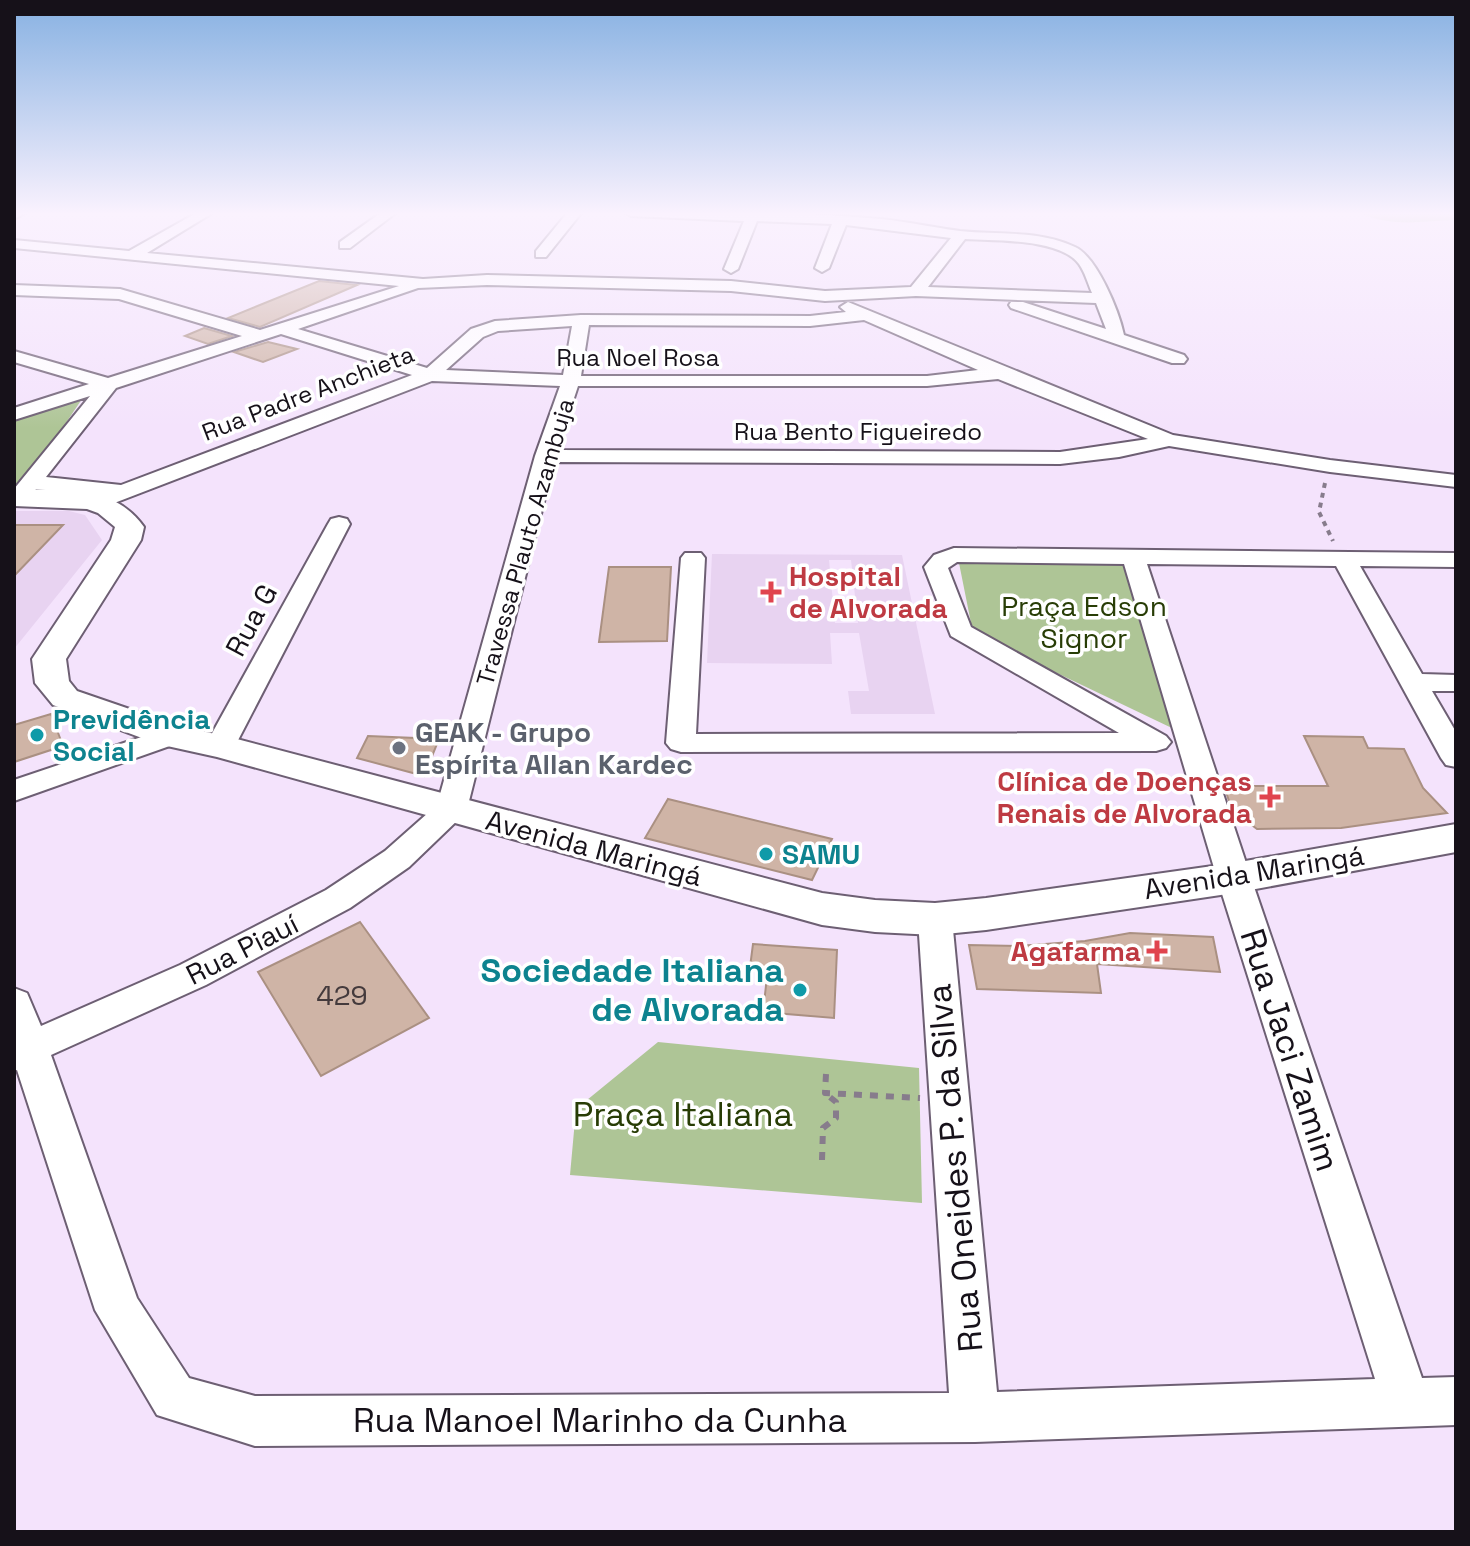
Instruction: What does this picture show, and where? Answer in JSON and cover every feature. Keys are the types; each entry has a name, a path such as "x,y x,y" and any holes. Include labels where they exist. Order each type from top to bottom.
{"main road":[{"name":"Avenida Maringá","path":"22,499 110,497 113,508 124,516 130,527 126,540 49,659 52,683 65,698 171,736 220,746 822,909 935,919 1234,878 1456,838"}],"street":[{"path":"14,414 423,284"},
{"path":"656,284 731,286 825,296 916,291 1102,298"},
{"path":"916,291 922,284"},
{"path":"1096,284 1113,321 1116,337"},
{"path":"14,290 120,294 261,336"},
{"path":"946,292 1024,306 1178,359"},
{"path":"825,296 1000,373 1169,440 1330,466 1456,481"},
{"name":"Rua Padre Anchieta","path":"110,497 430,375 484,329 519,322 810,321 864,315"},
{"name":"Travessa Plauto Azambuja","path":"451,809 545,456 571,381 581,320"},
{"name":"Rua Noel Rosa","path":"281,329 430,375 571,381 927,381 1000,373"},
{"path":"14,356 109,384"},
{"path":"22,499 109,384"},
{"name":"Rua Bento Figueiredo","path":"545,456 1060,458 1119,451 1169,440"},
{"name":"Rua G","path":"220,746 339,524"},
{"path":"1173,742 960,631 936,567 942,560 954,555 1456,560"},
{"path":"693,558 681,743 1173,742"},
{"name":"Rua Jaci Zamim","path":"1134,559 1173,742 1234,878 1406,1402"},
{"path":"1344,559 1456,758"},
{"path":"1414,682 1456,683"},
{"path":"14,791 171,736"},
{"name":"Rua Piauí","path":"22,1052 193,975 338,899 397,859 451,809"},
{"name":"Rua Oneides P. da Silva","path":"935,919 975,1417"},
{"name":"Rua Manoel Marinho da Cunha","path":"14,1003 22,1052 118,1310 174,1398 255,1421 975,1417 1456,1401"}],"path":[{"path":"1330,466 1319,512 1324,527 1344,559"},
{"path":"825,1093 826,1074"},
{"path":"825,1093 949,1101"},
{"path":"822,1160 823,1128 836,1118 836,1102 825,1093"}],"shaded area":[{"path":"14,511 69,511 85,515 102,540 14,649"},
{"path":"712,554 902,555 935,714 851,714 848,691 869,691 859,633 830,633 832,664 707,663","holes":["829,560 851,560 858,623 835,623"]}],"green space":[{"path":"84,396 21,490 14,490 14,420"},
{"name":"Praça Edson Signor","path":"959,563 1128,564 1176,730 973,633"},
{"name":"Praça Italiana","path":"658,1042 919,1068 922,1203 570,1175 576,1109"}],"building":[{"path":"311,284 357,285 260,327 228,318"},
{"path":"204,328 232,336 208,344 185,336"},
{"path":"268,342 297,349 263,362 234,352"},
{"path":"14,525 63,525 14,576"},
{"path":"609,567 671,567 667,641 599,642"},
{"name":"Previdência Social","path":"51,714 63,746 14,762 14,725"},
{"name":"GEAK - Grupo Espírita Allan Kardec","path":"368,736 439,739 424,776 357,758"},
{"path":"1304,736 1363,737 1368,748 1404,749 1423,788 1447,813 1341,828 1257,829 1232,810 1224,786 1328,786"},
{"name":"SAMU","path":"668,799 832,839 812,880 645,838"},
{"path":"360,922 429,1018 321,1076 258,972"},
{"path":"1130,933 1213,937 1220,972 1097,964 1101,993 977,989 969,945 1018,946 1085,941"},
{"name":"Sociedade Italiana de Alvorada","path":"753,944 837,950 834,1018 763,1012 768,968 750,967"}],"place":[{"name":"Hospital de Alvorada","path":"771,592"},
{"name":"Previdência Social","path":"37,735"},
{"name":"GEAK - Grupo Espírita Allan Kardec","path":"399,748"},
{"name":"Clínica de Doenças Renais de Alvorada","path":"1270,797"},
{"name":"SAMU","path":"766,854"},
{"name":"Agafarma","path":"1157,951"},
{"name":"Sociedade Italiana de Alvorada","path":"800,990"}]}
